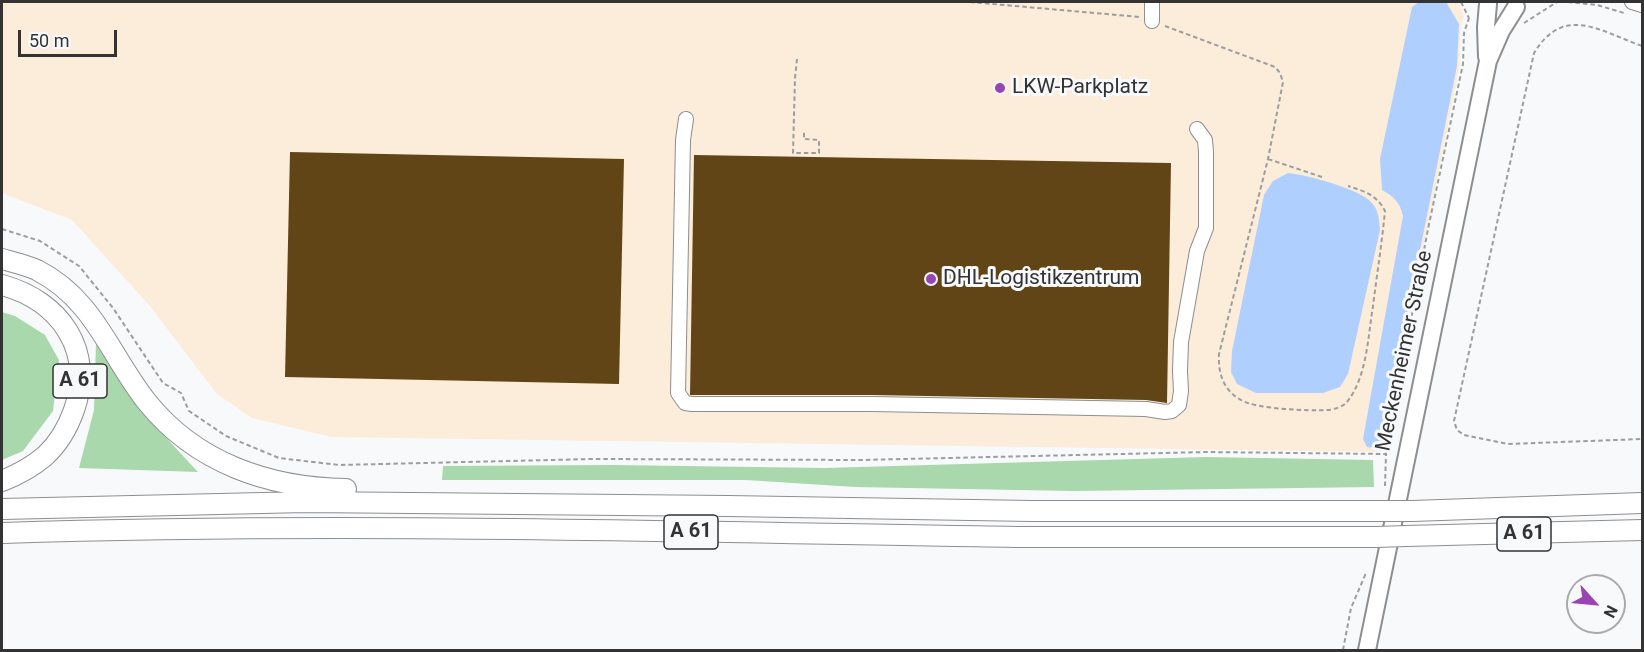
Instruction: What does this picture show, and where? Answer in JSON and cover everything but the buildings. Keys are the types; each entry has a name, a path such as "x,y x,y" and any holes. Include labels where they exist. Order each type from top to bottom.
{"highway":[{"name":"A 61","path":"2,259 35,269 66,289 90,313 147,401 178,434 210,457 245,473 285,484 323,489 672,495 728,506"},
{"name":"A 61","path":"2,285 31,295 56,315 72,336 80,365 80,393 69,426 46,455 20,474 2,481"},
{"name":"A 61","path":"2,509 306,502 1044,511 1412,511 1642,503"},
{"name":"A 61","path":"2,532 384,528 1029,537 1376,537 1642,530"}],"main road":[{"name":"Meckenheimer Straße","path":"1488,61 1487,3 1502,8 1521,4"},
{"name":"Meckenheimer Straße","path":"1367,651 1488,61 1501,31 1521,4"}],"street":[{"path":"1152,2 1152,21"},
{"path":"1631,8 1642,5"},
{"path":"686,118 683,140 678,393 685,403 692,404 872,404 1172,411 1179,405 1181,342 1197,251 1206,228 1205,140 1197,129"}],"path":[{"path":"970,2 1136,16 1275,67 1280,73 1283,81 1268,159 1219,354 1218,370 1227,387 1242,401 1256,406 1329,410 1344,405 1357,385 1370,322 1385,211 1380,200 1348,186"},
{"path":"1385,487 1386,454 1428,228 1463,64 1464,33 1469,18 1461,2"},
{"path":"1501,31 1518,28 1557,2"},
{"path":"1568,2 1631,8"},
{"path":"1642,46 1579,24 1562,25 1543,38 1534,53 1454,422 1457,429 1464,435 1508,444 1642,439"},
{"path":"797,59 793,153 819,153 819,140 804,139 804,130"},
{"path":"1268,159 1322,177"},
{"path":"2,229 40,241 79,266 113,308 163,383 182,393 189,411 226,436 279,458 339,465 593,459 861,460 1207,452 1386,454"},
{"path":"1343,651 1351,608 1368,569"}],"shaded area":[{"path":"2,2 1458,2 1464,16 1460,33 1460,65 1383,452 331,437 252,418 217,394 149,305 72,220 2,193"}],"green space":[{"path":"2,312 15,316 45,335 59,360 53,411 23,451 2,460"},
{"path":"96,343 145,415 198,472 79,468 94,410"},
{"path":"1206,457 1373,460 1374,487 1073,491 855,487 746,480 442,480 443,466 614,465 825,468"}],"water":[{"path":"1419,2 1446,2 1459,24 1457,66 1381,444 1375,448 1367,447 1363,439 1403,216 1396,200 1382,190 1380,159 1412,7"},
{"path":"1288,173 1320,180 1357,193 1372,203 1379,219 1380,230 1348,374 1340,387 1323,393 1256,393 1237,384 1231,372 1232,351 1264,195 1273,181"}],"place":[{"name":"LKW-Parkplatz","path":"1000,88"},
{"name":"DHL-Logistikzentrum","path":"931,279"}]}
